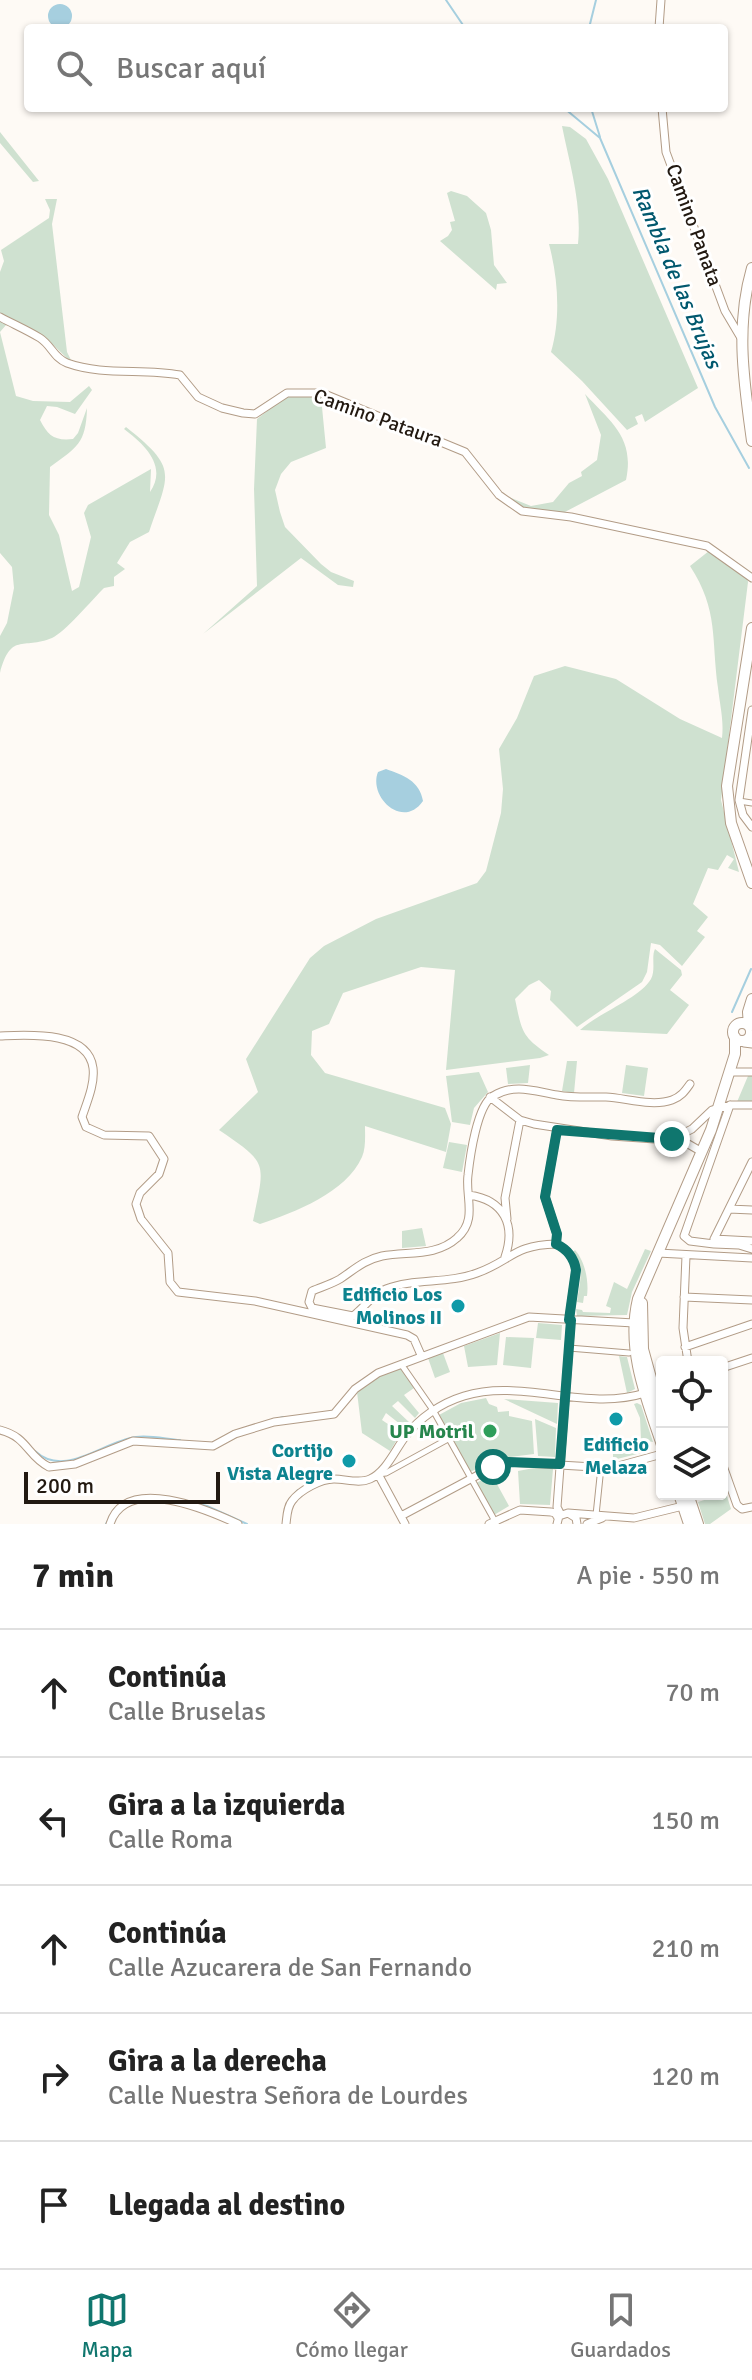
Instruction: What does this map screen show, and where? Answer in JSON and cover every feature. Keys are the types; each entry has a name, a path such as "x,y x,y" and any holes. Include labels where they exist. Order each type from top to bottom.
{"main road":[{"path":"752,268 744,301 741,338 741,354 749,369 752,441"},
{"path":"752,628 727,786 728,809 752,883"},
{"path":"653,1391 635,1349 634,1323 638,1299 724,1106 735,1054 748,1034 748,1012 752,999"},
{"path":"643,1291 643,1349 659,1428"},
{"path":"681,1500 689,1524"},
{"path":"690,1500 698,1524"}],"street":[{"path":"659,24 661,0"},
{"name":"Camino Panata","path":"662,112 666,152 725,311 741,338"},
{"name":"Camino Pataura","path":"0,317 39,337 64,363 101,371 180,375 198,397 243,413 255,414 287,393 322,393 465,452 499,495 522,511 586,520 707,546 752,578"},
{"path":"752,710 740,805 752,827"},
{"path":"742,773 752,775"},
{"path":"728,809 752,803"},
{"path":"0,1036 37,1034 81,1047 88,1054 93,1068 82,1117 86,1127 104,1135 149,1136 164,1159 159,1174 140,1193 136,1204 141,1219 168,1253 170,1282 178,1292 255,1301 407,1335 414,1339 421,1355"},
{"path":"730,1072 752,1072"},
{"path":"561,1518 557,1507 576,1270 575,1262 566,1251 556,1244 521,1249 478,1273 458,1279 387,1288 371,1297 353,1316 312,1308 309,1295 372,1258 426,1252 445,1246 459,1237 468,1223 471,1208 467,1177 481,1107 490,1097 506,1091 534,1089 556,1095 655,1102 672,1100 690,1084"},
{"path":"505,1110 506,1091"},
{"path":"490,1097 520,1120 557,1130 672,1139 683,1141 702,1152"},
{"path":"696,1167 688,1137 692,1129 712,1110 724,1106 752,1105"},
{"path":"724,1106 684,1236 690,1241 752,1241"},
{"path":"505,1257 511,1241 505,1198 520,1120"},
{"path":"672,1139 702,1126 711,1130"},
{"path":"556,1244 557,1234 545,1197 557,1130"},
{"path":"714,1242 752,1162"},
{"path":"740,1186 752,1187"},
{"path":"469,1195 492,1202 507,1219"},
{"path":"492,1202 505,1198"},
{"path":"729,1209 752,1210"},
{"path":"511,1241 521,1249"},
{"path":"714,1242 752,1249"},
{"path":"734,1246 749,1258"},
{"path":"658,1253 749,1258"},
{"path":"686,1256 687,1356"},
{"path":"684,1297 752,1300"},
{"path":"0,1430 16,1434 44,1466 53,1467 75,1464 133,1441 213,1446 235,1434 274,1422 334,1414 366,1380 421,1355 529,1317 634,1323"},
{"path":"685,1347 752,1324"},
{"path":"569,1348 629,1353"},
{"path":"728,1366 752,1358"},
{"path":"401,1364 433,1410 493,1523 520,1510 551,1512 561,1518 576,1518 577,1524"},
{"path":"378,1474 407,1434 433,1410 448,1402 483,1392 625,1400 653,1391"},
{"path":"286,1524 291,1501 301,1492 331,1478 366,1481 448,1439"},
{"path":"378,1474 403,1520 470,1480 508,1462 611,1468 656,1456"},
{"path":"596,1515 601,1467"},
{"path":"728,1480 737,1505 742,1509 752,1507"},
{"path":"110,1524 112,1517 128,1504 152,1499 202,1507 238,1524"},
{"path":"587,1524 598,1518 643,1517 683,1506"},
{"path":"561,1518 616,1517"}],"green space":[{"path":"562,126 570,127 586,139 608,179 698,388 645,422 642,414 635,417 638,424 627,430 551,352 557,298 549,244 578,244 579,229"},
{"path":"0,132 39,181 33,182 0,143"},
{"path":"451,191 467,196 486,213 494,265 507,283 497,284 496,290 440,241 452,230 450,222 455,221 447,193"},
{"path":"45,199 57,199 52,224 67,352 73,364 44,336 0,313 0,272 4,261 1,250 49,218 50,210"},
{"path":"0,332 16,396 33,401 70,402 89,386 92,390 75,414 47,406 40,420 53,436 73,439 87,408 85,430 78,444 50,467 49,515 59,535 72,591 79,587 91,537 84,513 88,505 151,469 150,492 155,482 155,465 151,456 124,429 126,427 155,453 165,473 161,497 149,532 130,542 117,563 125,569 114,577 114,586 104,588 57,635 13,647 0,673 0,636 7,623 14,588 12,567 0,553"},
{"path":"585,394 612,422 624,442 628,465 626,480 563,513 525,508 501,494 531,506 553,502 569,483 582,476 581,472 597,460 601,435"},
{"path":"292,395 321,397 326,448 291,462 281,474 275,490 280,512 285,527 321,564 331,572 354,581 353,587 338,585 301,558 203,634 257,586 254,489 257,419"},
{"path":"709,551 747,578 748,582 721,800 739,872 728,868 734,859 727,855 718,870 708,868 693,904 708,917 697,931 705,937 682,966 660,945 651,943 647,972 642,982 577,1027 550,1000 551,991 539,980 529,985 515,999 524,1032 549,1055 540,1058 446,1070 455,970 421,967 343,993 329,1024 312,1031 311,1055 325,1073 445,1108 451,1124 446,1152 365,1126 362,1157 344,1181 318,1200 288,1214 260,1224 253,1221 260,1187 259,1166 247,1150 219,1130 258,1092 246,1059 310,958 324,946 376,919 477,883 486,871 501,813 503,789 499,749 517,718 534,676 565,666 616,679 680,719 722,738 710,611 690,566"},
{"path":"655,949 681,970 682,975 670,990 689,1005 667,1034 580,1030 645,986 651,979"},
{"path":"567,1061 577,1061 574,1093 562,1091"},
{"path":"530,1065 528,1083 508,1084 506,1068"},
{"path":"626,1065 648,1068 644,1096 622,1093"},
{"path":"479,1072 488,1092 474,1108 470,1125 452,1122 446,1076"},
{"path":"752,1075 752,1103 737,1102 748,1076"},
{"path":"449,1142 467,1145 462,1172 443,1168"},
{"path":"422,1228 426,1246 402,1248 402,1231"},
{"path":"645,1249 651,1251 632,1292 627,1315 577,1316 576,1309 610,1313 611,1308 606,1306 614,1282 627,1289"},
{"path":"575,1250 587,1278 587,1296 584,1296 583,1303 577,1302 581,1270 573,1252"},
{"path":"538,1323 562,1325 561,1340 536,1338"},
{"path":"500,1333 497,1365 468,1367 464,1346"},
{"path":"506,1337 534,1338 531,1368 503,1365"},
{"path":"443,1353 450,1372 435,1378 428,1358"},
{"path":"619,1356 627,1357 635,1389 627,1393"},
{"path":"401,1368 414,1388 404,1395 419,1413 415,1418 398,1401 392,1406 410,1423 405,1428 386,1413 382,1420 401,1433 390,1451 362,1433 357,1392 376,1377"},
{"name":"UP Motril","path":"486,1398 489,1404 497,1407 498,1412 509,1411 509,1416 532,1421 534,1454 501,1458 470,1472 439,1415 461,1403"},
{"path":"504,1399 558,1403 557,1424"},
{"path":"634,1404 641,1405 653,1442 641,1440 640,1418"},
{"path":"535,1419 556,1428 555,1457 538,1456"},
{"path":"639,1444 641,1453 613,1460 613,1446"},
{"path":"553,1469 550,1505 520,1504 518,1471"},
{"path":"492,1475 509,1506 494,1515 476,1483"},
{"path":"728,1499 731,1509 710,1524 705,1524 698,1502"}],"water":[{"path":"55,5 65,5 71,11 68,24 52,24 49,21 49,11"},
{"path":"386,769 404,776 418,788 423,801 415,809 397,811 383,800 376,782 378,772"}],"waterway":[{"name":"Rambla de las Brujas","path":"446,0 462,24"},
{"path":"590,24 596,0"},
{"name":"Rambla de las Brujas","path":"569,112 600,138 715,407 749,468"},
{"path":"592,112 600,137"},
{"name":"Rambla de las Brujas","path":"732,1012 751,969"},
{"path":"235,1431 283,1417"},
{"path":"35,1451 47,1459 59,1461 84,1456 136,1437 180,1440"},
{"path":"317,1479 334,1475"},
{"path":"289,1500 298,1490"},
{"path":"186,1501 207,1506 247,1524"},
{"path":"106,1524 115,1508"}],"place":[{"name":"Edificio Los Molinos II","path":"458,1306"},
{"name":"Edificio Melaza","path":"616,1419"},
{"name":"UP Motril","path":"490,1431"},
{"name":"Cortijo Vista Alegre","path":"349,1461"}],"route":[{"path":"493,1467 508,1462 560,1464 569,1320 576,1270 575,1262 564,1247 556,1244 557,1234 545,1203 557,1130 672,1139"}]}
